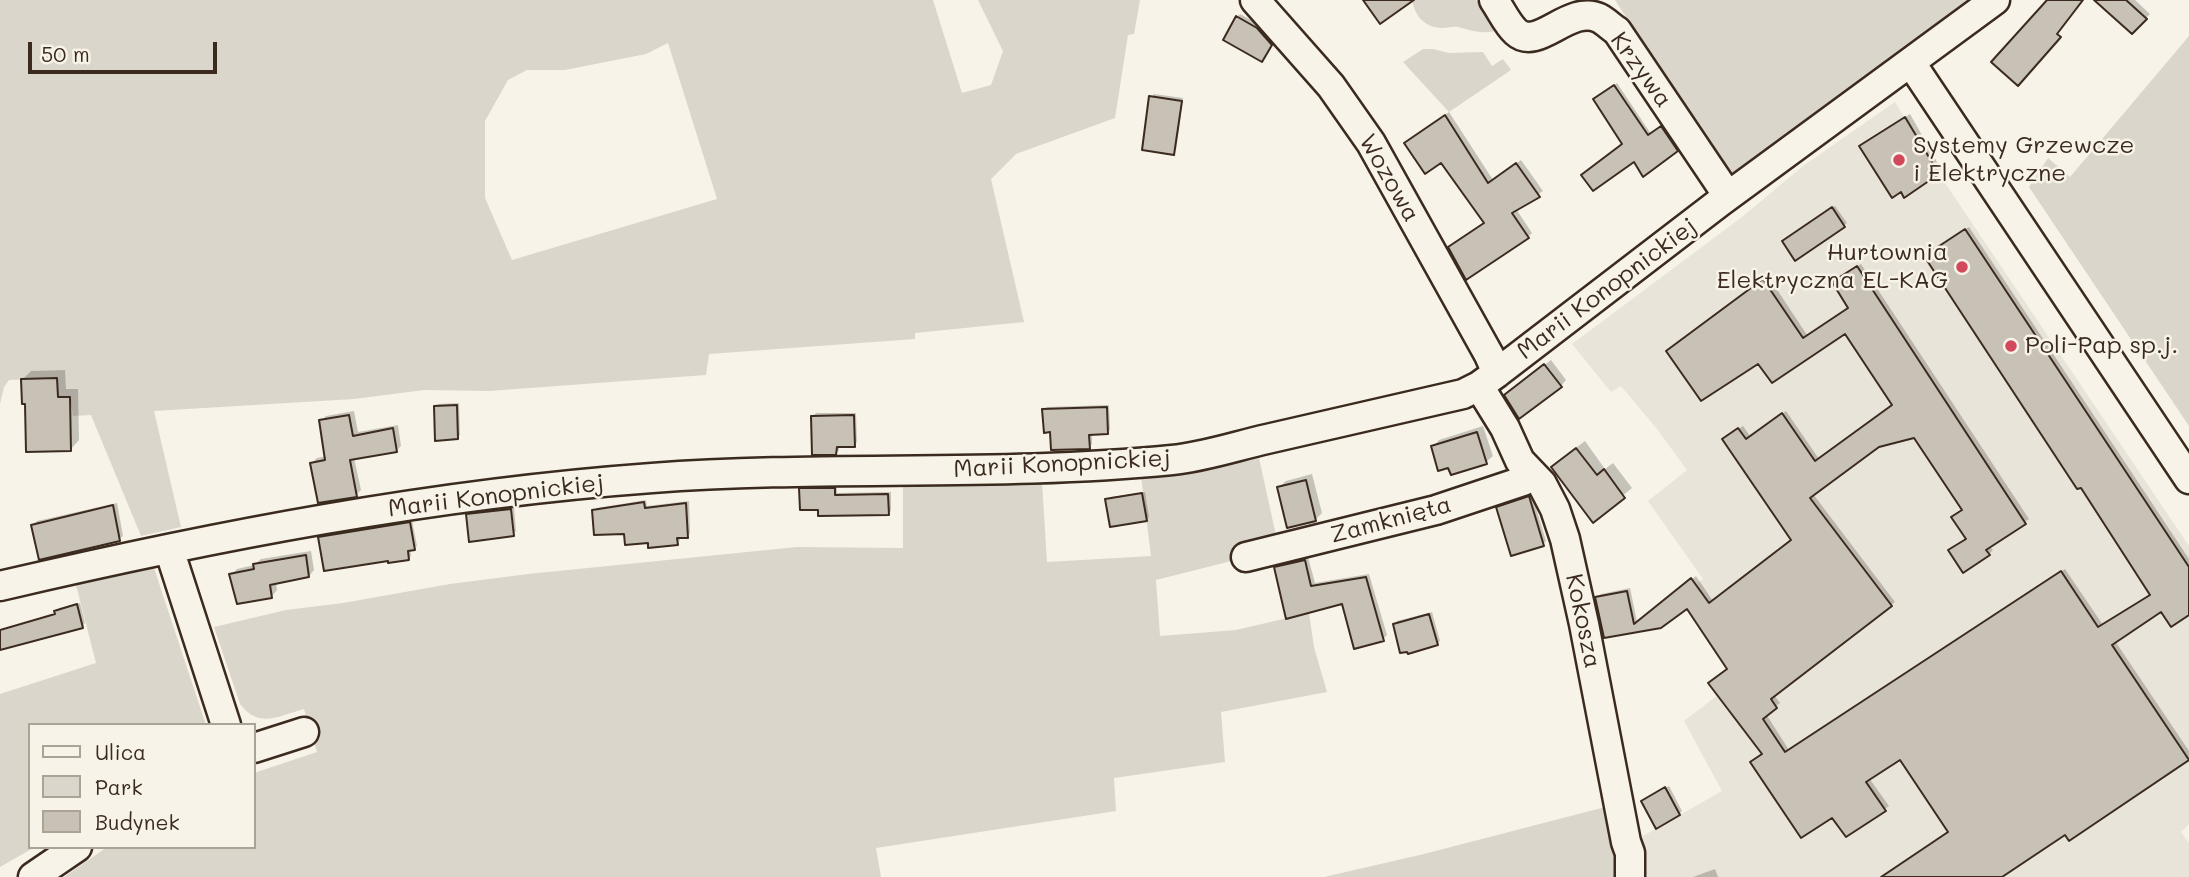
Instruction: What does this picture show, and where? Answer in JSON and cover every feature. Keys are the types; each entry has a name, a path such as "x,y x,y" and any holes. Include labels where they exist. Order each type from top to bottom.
{"street":[{"name":"Wozowa","path":"1255,0 1331,86 1371,144 1489,355 1488,380"},
{"name":"Krzywa","path":"1494,0 1515,31 1522,36 1541,35 1564,20 1581,15 1600,18 1617,31 1728,196"},
{"name":"Marii Konopnickiej","path":"0,586 142,554 311,522 499,493 653,478 1049,468 1177,459 1463,394 1488,380 1728,196 1995,0"},
{"path":"1910,63 2189,479"},
{"name":"Kokosza","path":"1488,380 1520,461 1542,484 1555,509 1565,539 1630,853 1630,877"},
{"name":"Zamknięta","path":"1246,557 1436,510 1523,481 1531,473"},
{"path":"169,549 225,723"},
{"path":"256,747 304,732"},
{"path":"33,877 74,849"}],"shaded area":[{"path":"1895,102 1939,174 2189,546 2189,824 2181,832 2189,843 2189,877 1642,877 1636,840 1722,791 1684,721 1753,668 1696,584 1703,579 1648,501 1687,470 1621,386 1611,392 1572,344 1742,217 1803,166"}],"green space":[{"path":"0,0 933,0 962,93 991,85 1003,51 978,0 1140,0 1134,34 1128,35 1115,118 1016,154 991,179 1024,322 915,333 915,339 709,354 706,375 489,391 424,390 354,399 154,411 181,527 141,536 91,415 73,416 70,397 58,397 57,378 9,380 4,387 0,404","holes":["668,43 717,199 512,260 485,198 485,121 508,80 527,70 565,70 646,54"]},
{"path":"1412,0 1476,0 1496,31 1481,32 1430,25 1418,16"},
{"path":"1615,0 1976,0 1762,157 1735,173 1727,173"},
{"path":"2189,36 2189,426 2029,187 2048,158 2070,177"},
{"path":"1423,49 1449,53 1483,52 1492,66 1503,59 1511,70 1449,112 1403,62"},
{"path":"1259,458 1279,549 1156,580 1160,636 1236,630 1309,613 1314,647 1327,692 1221,712 1225,762 1114,778 1116,811 876,848 881,877 64,877 104,849 256,849 256,772 317,752 304,709 269,719 254,716 240,704 214,627 286,610 528,574 797,547 903,548 903,483 1042,482 1047,562 1151,556 1141,476"},
{"path":"153,565 205,723 28,723 28,849 32,849 0,867 0,694 96,663 75,581"},
{"path":"1613,805 1626,877 1324,877 1424,854"}],"building":[{"path":"1363,0 1414,0 1380,24"},
{"path":"2047,0 2083,0 2057,34 2061,37 2018,86 1991,62"},
{"path":"2094,0 2126,0 2147,19 2132,34"},
{"path":"1236,16 1257,28 1272,45 1262,62 1223,40"},
{"path":"1614,85 1648,135 1661,126 1678,151 1643,177 1634,162 1593,191 1581,175 1622,144 1593,99"},
{"path":"1149,96 1182,101 1174,155 1142,150"},
{"path":"1445,115 1488,183 1516,163 1540,197 1512,213 1529,238 1466,280 1448,247 1484,223 1441,163 1425,174 1404,143"},
{"name":"Systemy Grzewcze i Elektryczne","path":"1905,117 1939,174 1904,198 1901,192 1892,198 1859,146"},
{"path":"1832,207 1845,227 1795,261 1782,241"},
{"path":"1965,229 2189,567 2189,615 2171,627 2161,612 2112,645 2189,760 2069,841 2065,835 2002,877 1881,877 1948,832 1900,760 1866,782 1886,811 1846,837 1832,818 1801,838 1750,762 1762,754 1708,683 1727,669 1687,609 1661,628 1604,638 1595,597 1627,591 1634,624 1691,578 1709,603 1791,540 1722,439 1738,428 1746,439 1782,413 1815,461 1892,405 1845,334 1772,383 1758,364 1701,401 1666,351 1763,279 1803,338 1848,308 1832,282 1857,266 2026,524 1986,550 1990,555 1963,573 1948,550 1966,539 1951,517 1962,510 1914,438 1879,447 1810,498 1892,606 1771,699 1777,708 1763,719 1785,752 2061,571 2098,627 2150,595 1924,256"},
{"path":"1544,364 1562,387 1519,419 1504,395"},
{"path":"57,378 58,397 70,397 71,451 26,452 25,404 22,404 21,379"},
{"path":"457,405 458,439 435,441 434,406"},
{"path":"1107,407 1108,434 1089,435 1090,449 1051,450 1050,432 1044,433 1042,409"},
{"path":"349,415 353,436 393,428 397,452 350,460 357,497 318,503 310,463 325,460 319,420"},
{"path":"854,415 855,447 837,447 836,455 812,455 811,416"},
{"path":"1477,432 1487,464 1451,475 1448,468 1438,471 1431,446"},
{"path":"1576,448 1597,475 1604,469 1625,498 1593,523 1551,467"},
{"path":"1306,480 1316,521 1287,528 1277,487"},
{"path":"799,488 835,488 835,495 888,494 889,515 818,516 818,510 800,510"},
{"path":"1142,493 1147,521 1110,527 1105,499"},
{"path":"1529,496 1544,546 1511,556 1496,507"},
{"path":"644,502 645,508 686,503 688,538 677,538 678,545 648,548 648,543 625,545 624,534 594,535 592,510"},
{"path":"113,505 120,541 39,560 31,525"},
{"path":"511,509 514,536 469,542 466,514"},
{"path":"410,522 415,550 408,551 409,560 324,571 318,537"},
{"path":"306,555 309,577 270,585 272,598 237,604 229,574 254,569 253,564"},
{"path":"1305,560 1311,586 1366,577 1384,641 1354,649 1342,604 1286,619 1274,567"},
{"path":"77,604 83,628 0,650 0,630 55,614 54,611"},
{"path":"1429,614 1438,645 1408,654 1400,653 1393,624"},
{"path":"1665,787 1680,815 1656,829 1641,801"}],"place":[{"name":"Systemy Grzewcze i Elektryczne","path":"1899,160"},
{"name":"Hurtownia Elektryczna EL-KAG","path":"1962,267"},
{"name":"Poli-Pap sp.j.","path":"2011,346"}]}
